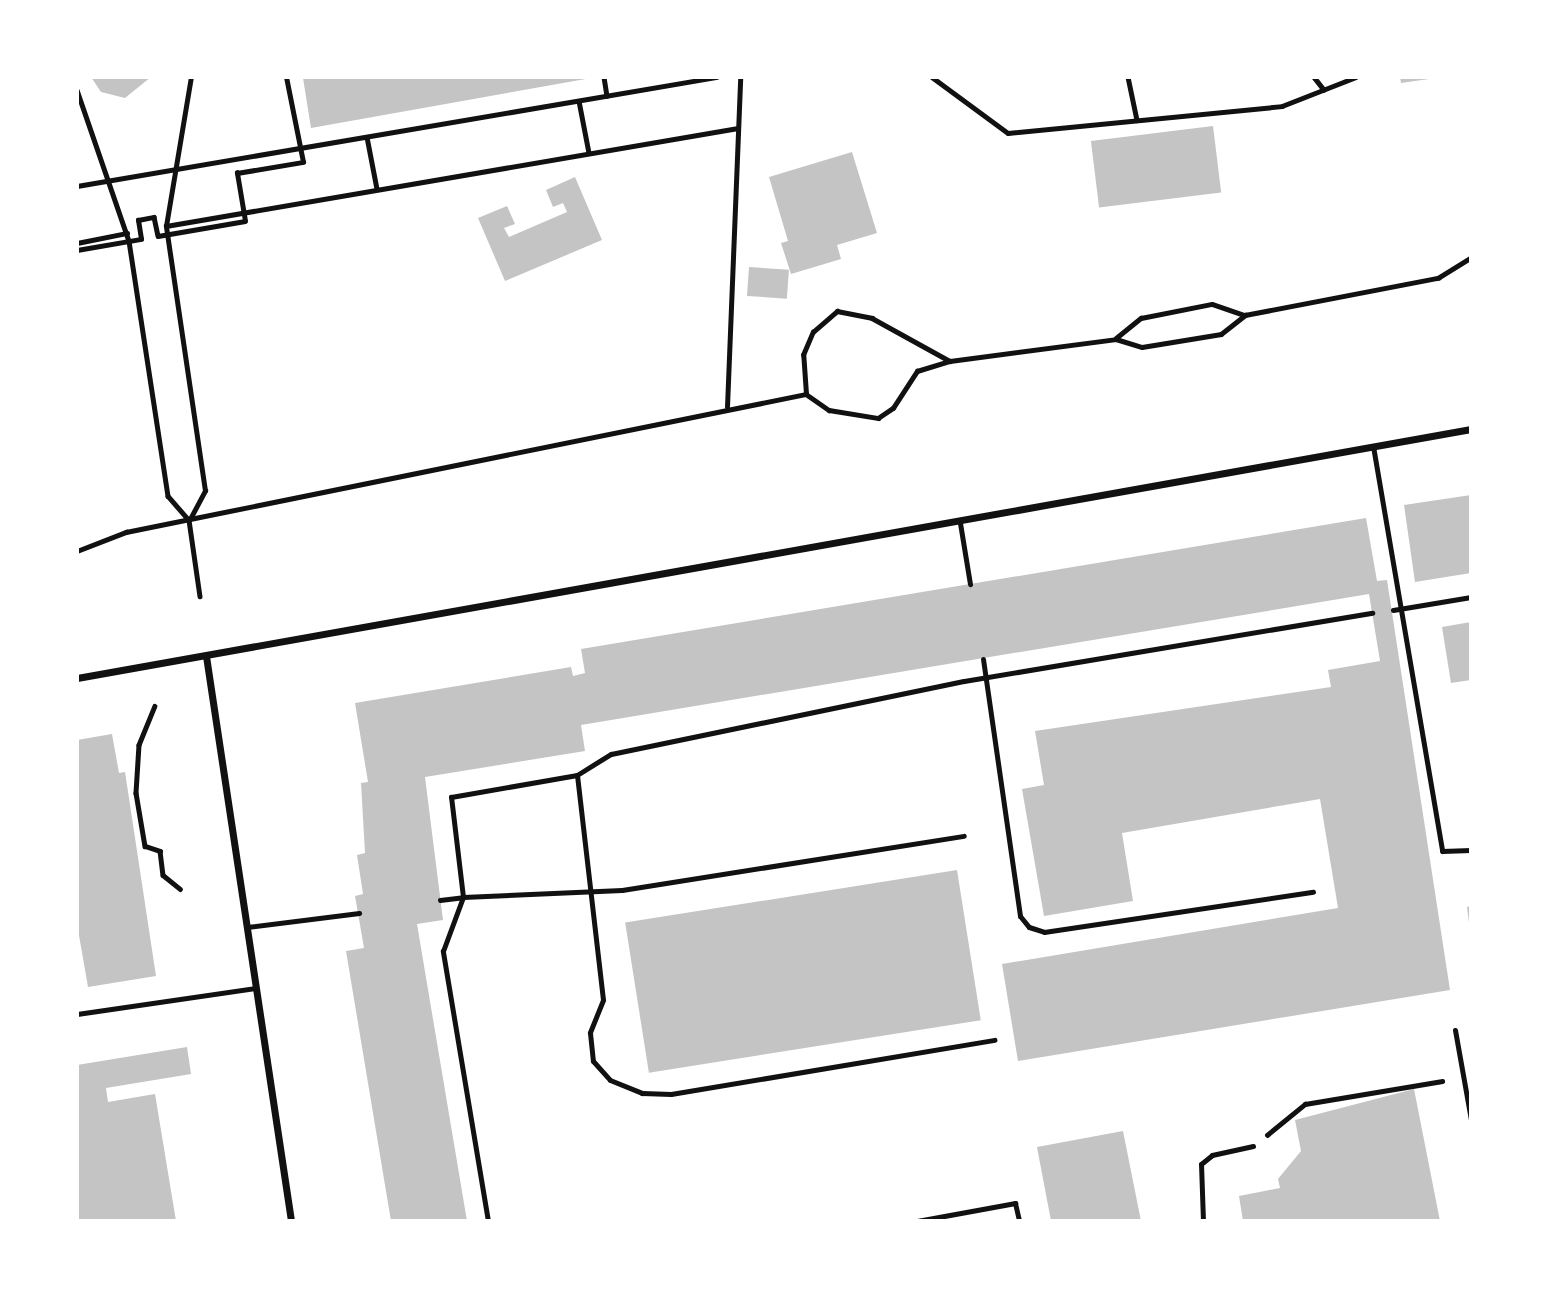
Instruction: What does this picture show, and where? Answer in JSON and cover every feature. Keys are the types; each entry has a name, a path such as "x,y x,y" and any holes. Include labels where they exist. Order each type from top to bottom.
{"street":[{"path":"77,678 960,523 1471,429"},
{"path":"206,656 291,1221"}],"lane":[{"path":"1373,446 1442,851 1471,850"},
{"path":"960,523 970,584"},
{"path":"1392,610 1471,597"},
{"path":"488,1221 443,951 463,897 451,797 577,775 611,754 985,677 1372,613"},
{"path":"983,659 1020,916 1029,927 1044,932 1313,892"},
{"path":"577,775 603,1000 590,1033 593,1061 610,1080 642,1093 671,1094 995,1040"},
{"path":"440,900 589,894 964,835"},
{"path":"247,927 359,914"},
{"path":"77,1014 256,988"},
{"path":"1455,1030 1471,1120"},
{"path":"1203,1221 1201,1164 1253,1146"},
{"path":"917,1221 1015,1203 1019,1221"}],"path":[{"path":"189,520 205,491 166,226 191,77"},
{"path":"77,250 141,239 138,220 155,217 158,236 244,221 237,173 303,162 286,77"},
{"path":"604,77 607,96"},
{"path":"77,186 717,77"},
{"path":"727,407 740,77"},
{"path":"932,77 1008,133 1282,106 1356,77"},
{"path":"1128,77 1137,120"},
{"path":"1314,77 1324,90"},
{"path":"77,90 129,241 168,496 189,520 200,596"},
{"path":"579,101 589,153"},
{"path":"166,226 738,128"},
{"path":"367,137 377,189"},
{"path":"77,243 127,233"},
{"path":"77,551 126,532 727,407 806,394 829,411 878,418 893,408 917,370 950,361 1116,339 1142,347 1221,334 1245,315 1438,278 1471,257"},
{"path":"1116,339 1141,318 1212,304 1245,315"},
{"path":"806,394 803,355 813,332 837,311 872,318 950,361"},
{"path":"155,706 137,766 143,837 145,846 160,851 163,875 180,888"},
{"path":"136,839 143,837"},
{"path":"1253,1146 1305,1104 1463,1077"}],"building":[{"path":"91,77 151,77 125,98 101,92"},
{"path":"308,77 597,77 311,128 303,78"},
{"path":"1400,77 1429,77 1429,79 1401,83"},
{"path":"1213,126 1221,193 1099,207 1091,141"},
{"path":"852,152 877,233 837,245 841,259 791,274 781,243 788,241 769,177"},
{"path":"575,177 602,240 505,281 478,218 507,206 515,224 504,228 509,237 567,212 563,203 553,207 546,190"},
{"path":"749,267 789,270 787,299 747,296"},
{"path":"1471,495 1471,573 1415,582 1404,505"},
{"path":"1366,518 1377,581 1387,580 1450,990 1018,1061 1002,964 1338,908 1320,799 1122,833 1133,901 1044,916 1022,789 1044,785 1035,731 1331,687 1328,670 1380,661 1369,594 581,725 585,751 425,777 443,920 417,924 467,1221 391,1221 346,951 364,948 355,896 363,894 357,855 365,853 361,783 368,782 355,703 571,667 573,676 585,673 581,649"},
{"path":"1471,622 1471,680 1451,683 1442,627"},
{"path":"112,734 119,773 125,772 156,976 88,987 77,924 77,740"},
{"path":"957,870 981,1020 649,1073 625,923"},
{"path":"1471,906 1471,923 1469,923 1467,907"},
{"path":"187,1047 191,1074 106,1088 108,1102 155,1094 176,1221 77,1221 77,1065"},
{"path":"1414,1089 1440,1221 1243,1221 1239,1196 1280,1188 1278,1179 1301,1151 1295,1120"},
{"path":"1123,1131 1141,1221 1051,1221 1037,1147"}]}
